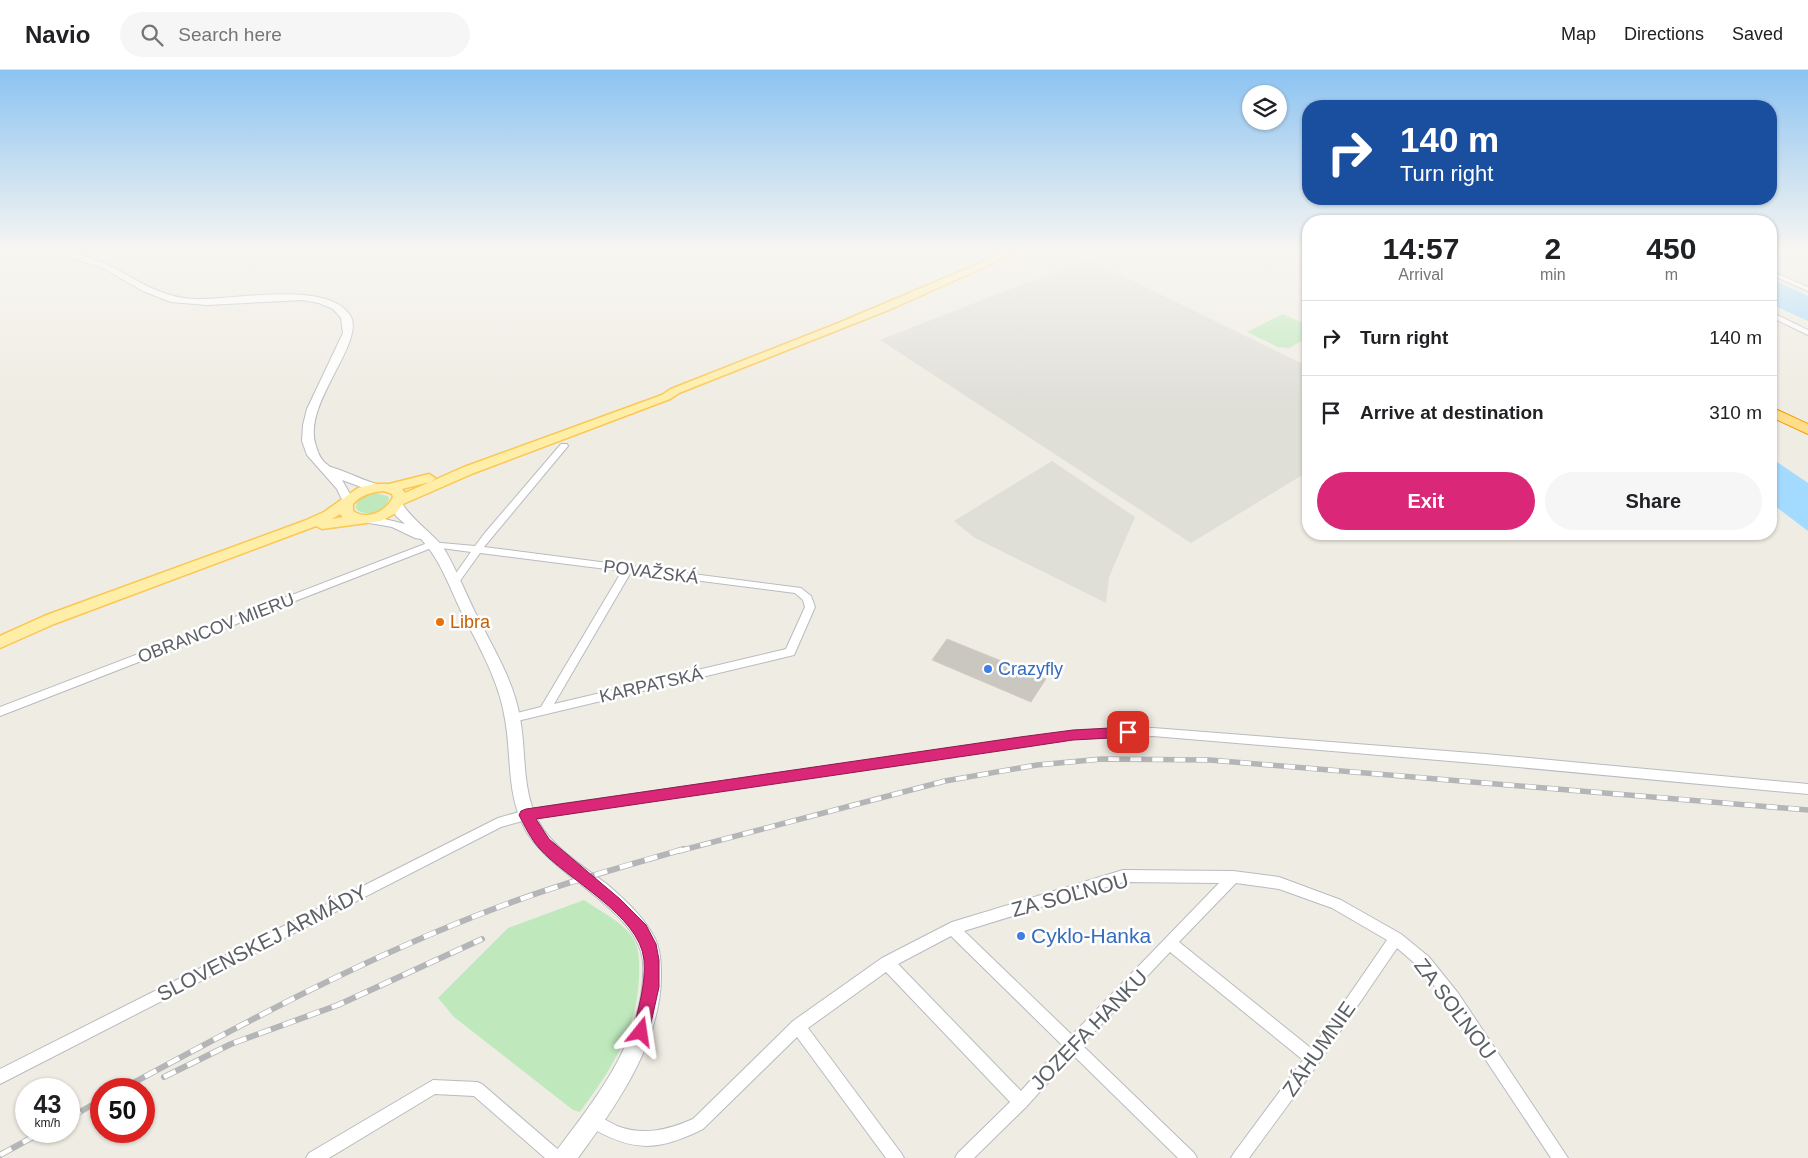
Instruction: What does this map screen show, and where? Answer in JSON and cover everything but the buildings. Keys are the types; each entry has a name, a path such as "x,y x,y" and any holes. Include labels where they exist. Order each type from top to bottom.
{"highway":[{"path":"1777,404 1808,420"},
{"path":"1777,414 1808,430"}],"main road":[{"path":"329,303 340,308 348,321 348,333 315,401 308,427 308,438 313,454 346,494 346,513 361,519 395,524 430,541"},
{"path":"0,642 49,627 328,523 361,519 388,512 398,503 437,483 666,397 675,391 898,303"},
{"path":"22,634 50,620 309,524 329,515 363,491 432,478 662,392 675,391"},
{"path":"323,466 355,482 397,491 400,513 438,551 499,680 512,718 517,776 526,815 544,843 622,910 641,930 648,944 652,960 651,987 647,1014 639,1039 631,1058 593,1121 565,1158"}],"street":[{"path":"1777,317 1808,333"},
{"path":"454,583 476,550 504,515 564,446"},
{"name":"POVAŽSKÁ","path":"430,541 476,550 798,590 808,598 810,607 790,652"},
{"name":"OBRANCOV MIERU","path":"0,712 430,541"},
{"path":"546,710 628,569"},
{"name":"KARPATSKÁ","path":"512,718 790,652"},
{"name":"SLOVENSKEJ ARMÁDY","path":"0,1077 498,822 526,815 1055,738 1141,732 1485,759 1808,789"},
{"name":"ZA SOĽNOU","path":"593,1121 625,1137 643,1140 663,1138 681,1133 698,1124 798,1026 887,963 952,928 1123,876 1233,877 1279,883 1336,904 1396,938 1424,962 1453,998 1560,1158"},
{"name":"JOZEFA HANKU","path":"963,1158 1021,1102 1073,1044 1171,944 1233,877"},
{"path":"952,928 1189,1158"},
{"name":"ZÁHUMNIE","path":"1239,1158 1313,1059 1396,938"},
{"path":"1171,944 1313,1059"},
{"path":"887,963 1021,1102"},
{"path":"798,1026 896,1158"},
{"path":"314,1158 433,1087 477,1089 557,1158"}],"shaded area":[{"path":"976,303 1178,303 1302,364 1302,475 1191,543 880,340"},
{"path":"1052,461 1135,517 1109,577 1106,603 975,538 954,521"}],"green space":[{"path":"1283,314 1302,323 1302,341 1289,348 1278,347 1247,332"},
{"path":"375,493 388,496 389,499 384,507 370,513 360,512 356,509 359,500"},
{"path":"584,900 621,924 632,937 638,952 639,978 633,1016 620,1049 602,1081 580,1112 573,1110 454,1017 438,998 508,928"}],"water":[{"path":"1777,303 1808,303 1808,321 1777,307"},
{"path":"1777,462 1808,483 1808,531 1777,508"}],"railway":[{"path":"679,851 945,781 1037,765 1102,759 1210,760 1808,810"},
{"path":"143,1078 306,992 448,927 542,892 684,849"},
{"path":"164,1077 231,1044 338,1005 482,939"},
{"path":"80,1112 90,1106"},
{"path":"0,1155 22,1143"}],"place":[{"name":"Libra","path":"440,622"},
{"name":"Crazyfly","path":"988,669"},
{"name":"Cyklo-Hanka","path":"1021,936"}],"route":[{"path":"641,1032 647,1014 652,960 648,944 641,930 629,916 555,854 533,829 526,815 1020,742 1073,735 1128,732"}]}
